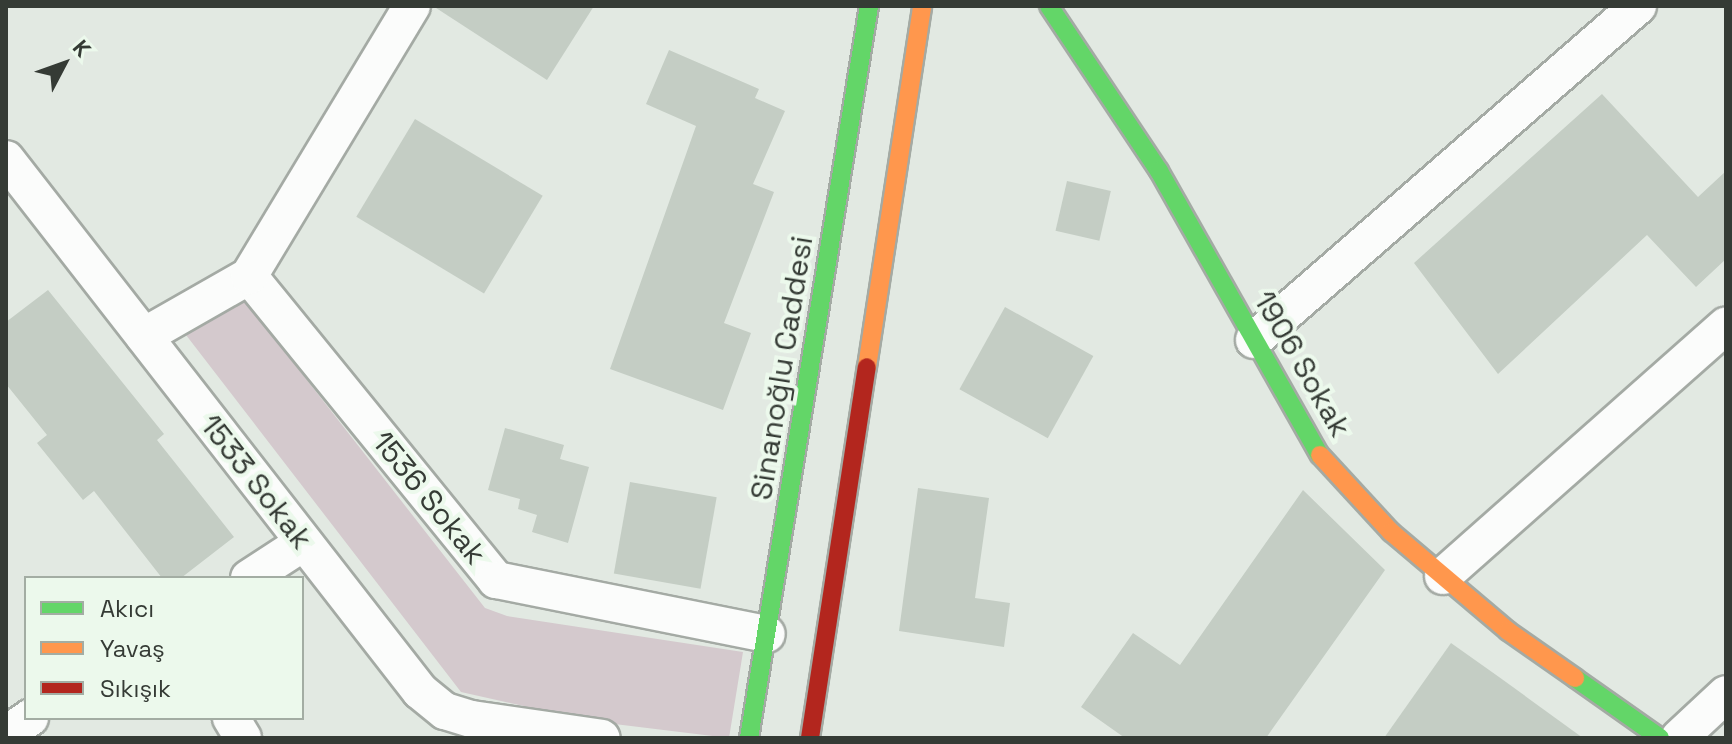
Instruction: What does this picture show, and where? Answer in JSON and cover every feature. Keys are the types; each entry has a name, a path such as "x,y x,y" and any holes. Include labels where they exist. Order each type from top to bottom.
{"main road":[{"name":"Si̇nanoğlu Caddesi","path":"749,738 869,6"},
{"path":"810,738 922,6"},
{"name":"1906 Sokak","path":"1049,6 1159,171 1310,444 1391,532 1508,631 1660,738"}],"street":[{"path":"144,336 249,276 412,6"},
{"path":"1254,340 1638,6"},
{"name":"1533 Sokak","path":"6,159 420,691 445,711 602,738"},
{"name":"1536 Sokak","path":"249,276 496,580 767,634"},
{"path":"1443,576 1726,326"},
{"path":"252,576 303,543"},
{"path":"1679,738 1726,694"},
{"path":"6,734 27,720"},
{"path":"232,720 243,738"}],"shaded area":[{"path":"242,297 485,608 507,616 743,652 729,738 590,721 461,692 186,335"}],"building":[{"path":"433,6 594,6 547,80"},
{"path":"669,50 759,89 755,98 785,111 753,184 774,192 724,323 751,333 723,410 610,369 696,126 646,104"},
{"path":"1602,94 1698,197 1726,171 1726,259 1696,287 1647,235 1498,374 1414,263"},
{"path":"415,119 543,196 484,293 356,217"},
{"path":"1067,181 1111,191 1099,241 1056,231"},
{"path":"48,290 164,434 157,440 234,537 184,576 160,576 94,491 83,500 37,443 47,435 6,384 6,322"},
{"path":"1005,307 1093,356 1048,438 959,389"},
{"path":"505,428 564,445 560,459 589,467 568,543 532,532 537,515 518,509 520,499 488,490"},
{"path":"630,482 717,497 701,589 614,574"},
{"path":"918,488 989,498 975,598 1010,603 1004,647 899,631"},
{"path":"1303,490 1385,570 1266,738 1125,738 1081,707 1133,633 1180,665"},
{"path":"1451,643 1499,677 1583,738 1384,738"}],"traffic: fast":[{"path":"749,738 869,6"},
{"path":"1049,6 1159,171 1320,455"},
{"path":"1575,678 1660,738"}],"traffic: slow":[{"path":"867,367 922,6"},
{"path":"1320,455 1391,532 1508,631 1575,678"}],"traffic: jam":[{"path":"810,738 867,367"}]}
